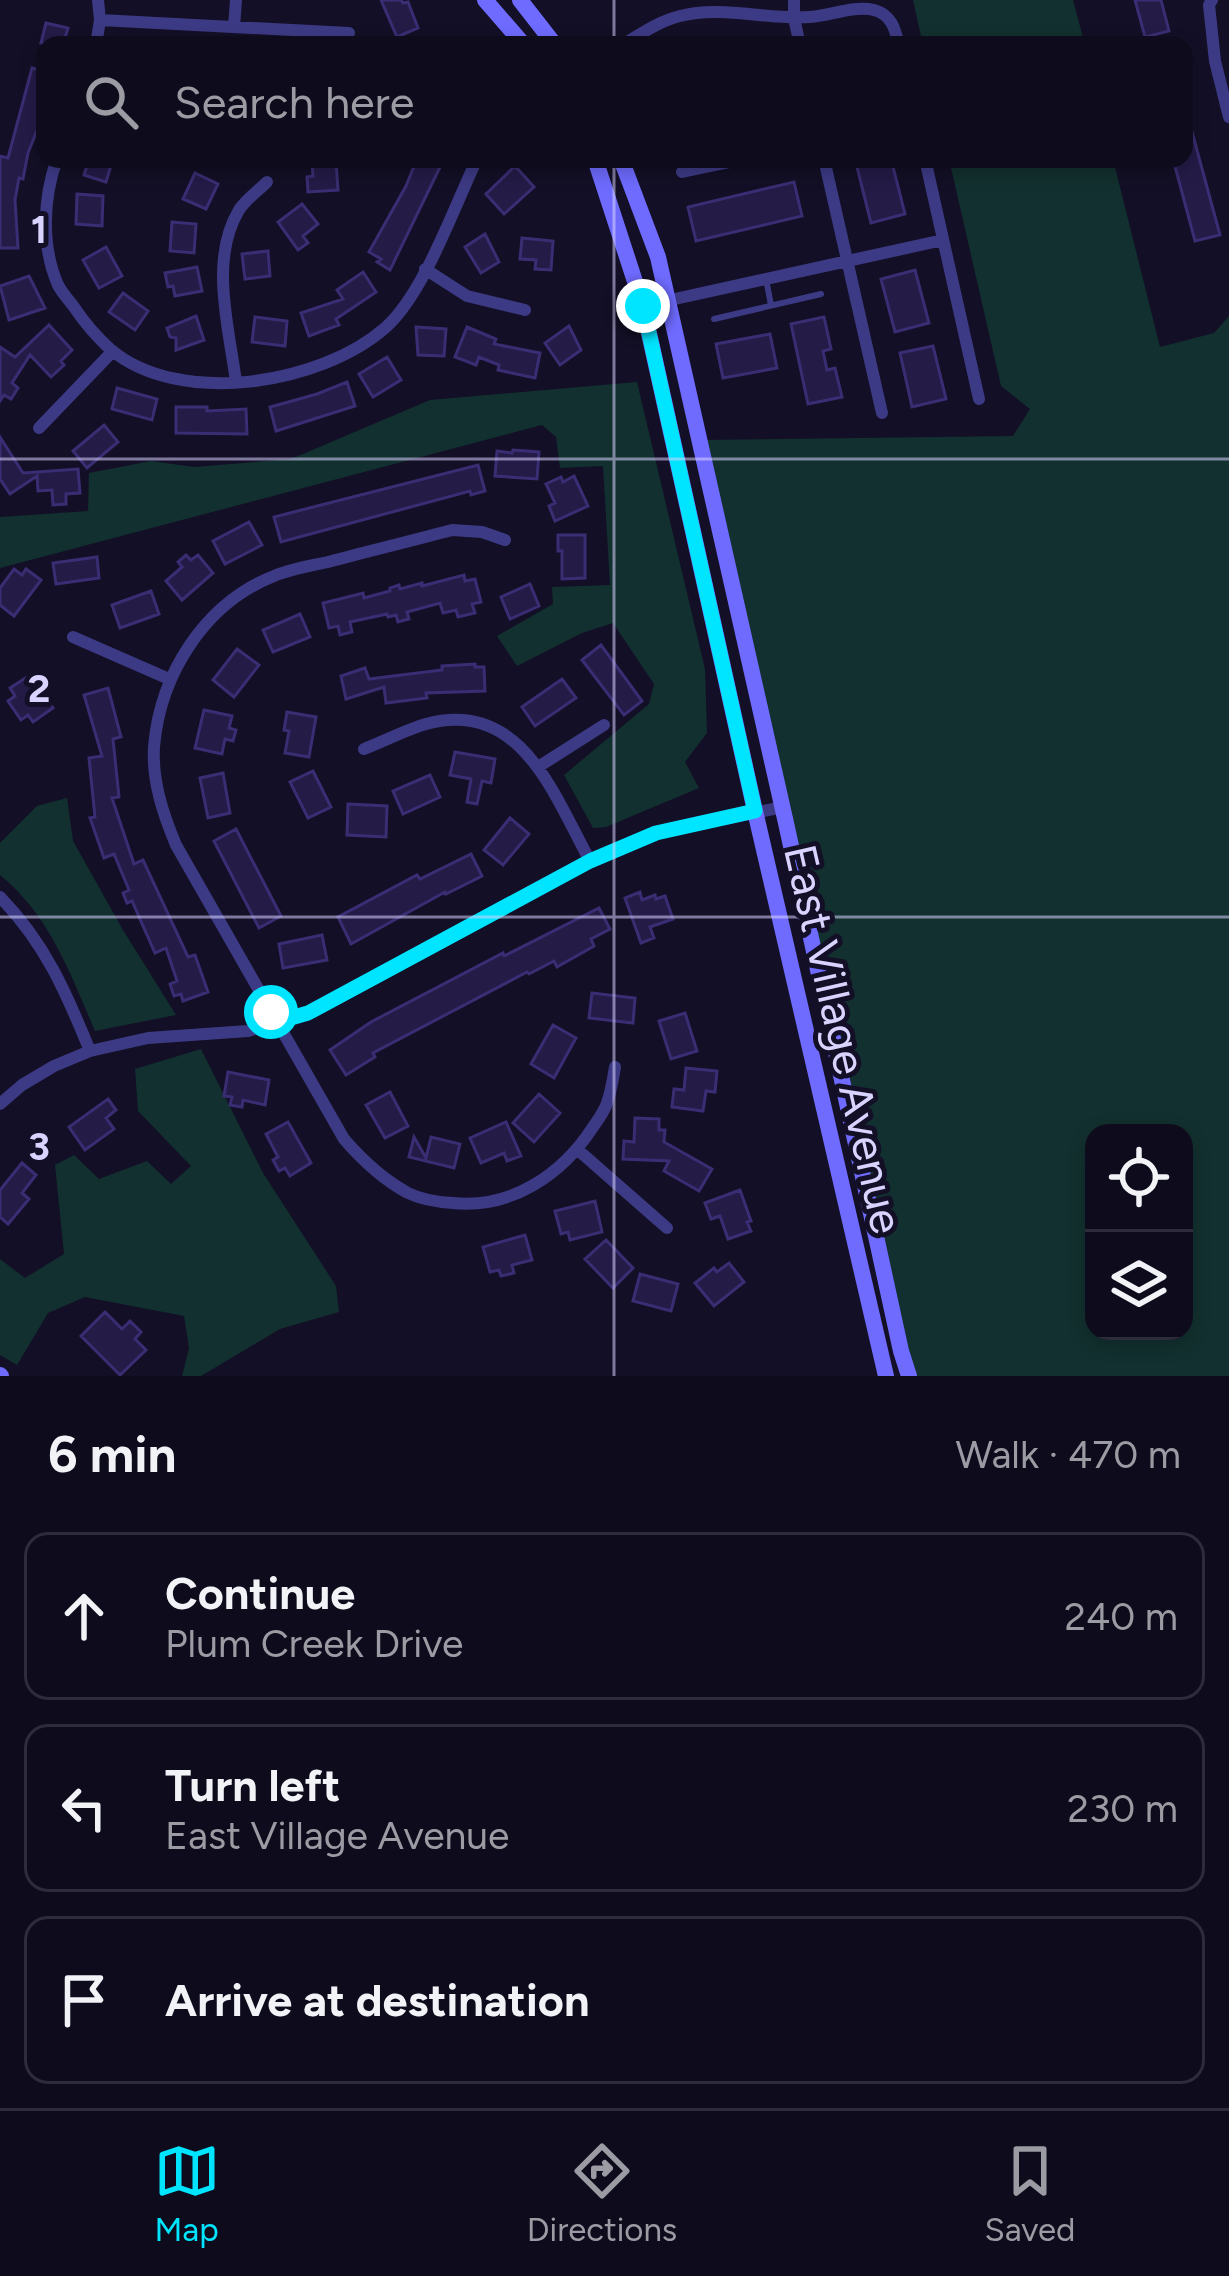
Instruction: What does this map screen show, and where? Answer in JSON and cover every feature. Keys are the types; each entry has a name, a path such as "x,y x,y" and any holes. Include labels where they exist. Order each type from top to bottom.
{"street":[{"path":"97,36 98,0"},
{"path":"234,28 236,0"},
{"path":"485,0 516,36"},
{"path":"520,0 548,36"},
{"path":"794,0 798,36"},
{"path":"1212,0 1215,61 1229,117"},
{"path":"637,36 676,16 699,12 794,18 861,9 888,17 896,36"},
{"path":"100,20 349,33"},
{"path":"54,168 46,202 46,238 58,285 82,319 113,351 146,368 180,379 236,382 294,374 333,361 387,326 410,297 473,168"},
{"name":"East Village Avenue","path":"598,168 643,306 886,1376"},
{"name":"East Village Avenue","path":"624,168 658,257 909,1376"},
{"path":"682,172 701,168"},
{"path":"826,168 882,412"},
{"path":"927,168 979,399"},
{"path":"236,382 224,244 241,207 266,182"},
{"path":"643,306 943,240"},
{"path":"425,269 467,296 525,310"},
{"path":"39,428 113,351"},
{"path":"505,540 452,530 274,576 242,593 213,616 169,679 154,746 156,781 176,844 344,1139 372,1170 411,1195 468,1205 489,1203 538,1183 578,1150 607,1106 615,1067"},
{"path":"73,637 169,679"},
{"path":"364,749 423,725 469,720 508,736 538,767 590,861"},
{"path":"538,767 604,724"},
{"path":"0,1104 54,1066 90,1051 148,1038 248,1031 308,1013 590,861 656,833 783,807"},
{"path":"0,897 25,923 60,978 90,1051"},
{"path":"578,1150 667,1228"}],"lane":[{"path":"766,279 771,305"},
{"path":"713,319 821,294"}],"green space":[{"path":"913,0 1073,0 1083,36 921,36"},
{"path":"951,168 1115,168 1160,347 1214,333 1229,316 1229,1376 909,1376 699,440 1013,436 1030,409 1001,386"},
{"path":"637,382 705,669 707,733 685,762 699,788 606,827 593,828 564,775 649,704 654,684 613,623 517,666 497,636 553,604 552,587 610,585 603,466 560,468 556,437 542,425 0,568 0,517 88,511 89,473 151,461 194,467 291,459 430,400"},
{"path":"67,798 73,841 176,1015 95,1031 45,927 0,875 0,843 37,806"},
{"path":"201,1049 263,1173 336,1286 339,1312 280,1329 201,1376 182,1376 189,1348 184,1316 85,1297 48,1313 17,1365 0,1355 0,1259 25,1278 64,1254 55,1165 74,1155 99,1179 147,1161 171,1184 191,1166 138,1111 135,1069"}],"building":[{"path":"381,0 408,2 418,28 397,36"},
{"path":"1135,0 1161,0 1169,31 1145,36"},
{"path":"46,23 68,28 66,36 43,36"},
{"path":"32,68 36,69 36,133 15,200 18,248 0,248 0,156 8,158"},
{"path":"1193,135 1220,235 1195,241 1175,168 1193,168"},
{"path":"86,168 110,168 106,182 84,175"},
{"path":"312,168 336,168 338,190 308,192 307,177 313,176"},
{"path":"413,168 440,168 390,270 369,252"},
{"path":"513,168 534,187 504,214 486,194"},
{"path":"857,168 893,168 905,214 871,223"},
{"path":"195,173 218,184 206,209 183,199"},
{"path":"794,182 802,216 696,241 688,207"},
{"path":"77,194 103,196 102,226 76,224"},
{"path":"302,204 318,224 303,236 308,243 298,250 278,222"},
{"path":"172,222 196,224 194,253 170,251"},
{"path":"485,234 499,262 481,273 465,247"},
{"path":"522,238 553,241 551,270 535,269 536,260 520,259"},
{"path":"106,247 122,276 99,288 83,260"},
{"path":"268,251 270,276 245,279 242,254"},
{"path":"197,267 202,291 175,296 165,273"},
{"path":"915,270 929,323 895,332 881,279"},
{"path":"363,272 376,292 336,319 339,325 309,336 301,313 343,299 337,290"},
{"path":"29,276 45,308 9,320 0,286"},
{"path":"123,293 148,311 135,330 109,312"},
{"path":"196,316 204,340 176,350 176,338 170,337 167,328"},
{"path":"255,317 287,321 285,346 252,342"},
{"path":"824,317 831,349 823,351 827,370 835,368 842,397 808,404 791,324"},
{"path":"49,325 72,350 61,361 64,365 51,377 30,355 12,383 18,388 11,399 4,395 0,401 0,347 15,357"},
{"path":"569,326 581,350 560,365 545,343"},
{"path":"416,327 446,329 444,356 418,355"},
{"path":"467,327 496,339 494,344 540,353 535,378 498,370 499,365 479,357 476,365 455,357"},
{"path":"770,334 777,368 723,378 716,344"},
{"path":"933,346 946,399 912,407 900,353"},
{"path":"387,357 401,380 373,397 359,374"},
{"path":"347,382 355,406 276,431 270,407"},
{"path":"117,388 157,399 152,420 112,409"},
{"path":"176,407 246,409 247,434 176,433"},
{"path":"104,425 118,442 87,468 73,451"},
{"path":"0,437 23,473 78,469 80,493 66,494 66,504 53,505 52,490 38,491 37,476 10,494 0,479"},
{"path":"497,451 539,452 537,479 495,476"},
{"path":"478,465 485,491 471,495 470,491 281,542 274,517"},
{"path":"574,476 588,506 555,521 549,506 555,503 546,484"},
{"path":"249,522 262,545 225,564 213,541"},
{"path":"558,535 585,535 585,578 562,579"},
{"path":"186,555 191,560 198,555 213,573 182,600 166,581 182,567 178,562"},
{"path":"97,557 99,578 56,584 53,563"},
{"path":"14,569 22,575 26,569 41,580 14,616 0,605 0,588"},
{"path":"464,575 465,581 475,579 481,602 472,604 475,613 458,617 456,610 443,613 440,603 407,612 409,619 398,622 396,615 387,614 350,622 352,632 340,635 338,626 329,628 323,603"},
{"path":"530,584 539,606 510,619 501,597"},
{"path":"151,591 159,614 120,628 112,605"},
{"path":"300,614 310,637 273,652 263,630"},
{"path":"601,645 642,701 624,715 582,660"},
{"path":"237,649 259,665 234,697 213,680"},
{"path":"475,664 484,667 485,691 426,693 427,698 386,703 384,687 346,699 341,676 365,668 369,679"},
{"path":"30,675 53,708 33,722 28,715 21,720 8,701 15,696 10,688"},
{"path":"562,679 576,698 535,726 522,707"},
{"path":"108,688 121,737 113,739 119,797 112,798 134,864 143,860 188,957 195,955 208,992 183,1001 181,994 174,996 170,984 177,981 166,948 155,953 132,901 127,903 123,893 129,890 114,854 104,858 90,818 95,817 89,758 102,756 84,695"},
{"path":"204,710 232,716 229,728 236,730 233,741 225,739 222,754 195,748"},
{"path":"287,712 316,717 309,757 285,753"},
{"path":"455,752 495,759 491,783 482,781 477,804 467,802 471,779 450,775"},
{"path":"313,771 331,807 308,818 290,782"},
{"path":"223,773 230,813 208,818 200,778"},
{"path":"430,775 440,797 403,814 393,791"},
{"path":"348,804 387,806 386,837 347,835"},
{"path":"510,818 529,834 503,865 484,850"},
{"path":"236,829 281,916 259,928 214,841"},
{"path":"471,854 482,876 351,944 338,917 417,875 420,879"},
{"path":"640,892 642,900 665,896 673,919 650,927 654,938 641,943 625,898"},
{"path":"599,908 610,929 591,939 594,946 557,967 554,961 527,972 373,1053 375,1057 346,1075 330,1050 371,1022"},
{"path":"322,935 327,960 283,968 279,944"},
{"path":"592,993 635,998 633,1023 589,1018"},
{"path":"685,1013 697,1051 671,1059 659,1021"},
{"path":"553,1025 576,1038 554,1078 531,1064"},
{"path":"686,1068 717,1071 715,1092 706,1091 703,1111 672,1107 674,1089 684,1090"},
{"path":"228,1072 269,1080 265,1105 243,1100 242,1107 230,1105 232,1097 224,1096"},
{"path":"390,1092 408,1126 385,1138 366,1105"},
{"path":"539,1094 560,1113 534,1142 513,1123"},
{"path":"108,1099 116,1110 106,1118 114,1129 85,1150 69,1127"},
{"path":"635,1118 659,1119 664,1142 712,1169 699,1191 664,1171 669,1161 623,1159 624,1141 634,1142"},
{"path":"288,1122 311,1163 290,1176 285,1168 279,1171 273,1160 278,1157 266,1134"},
{"path":"506,1122 521,1156 507,1161 504,1153 481,1163 470,1138"},
{"path":"414,1137 426,1158 431,1137 460,1144 454,1168 409,1157"},
{"path":"22,1163 36,1175 22,1193 29,1199 8,1224 0,1217 0,1190"},
{"path":"740,1190 751,1231 728,1239 720,1216 711,1219 705,1203"},
{"path":"595,1201 602,1232 570,1240 568,1232 561,1234 555,1211"},
{"path":"525,1235 532,1260 512,1265 514,1273 490,1272 483,1247"},
{"path":"606,1240 633,1268 613,1288 585,1259"},
{"path":"729,1263 744,1282 714,1306 695,1283"},
{"path":"640,1274 678,1284 671,1311 633,1301"},
{"path":"105,1312 122,1329 130,1321 141,1332 135,1339 146,1350 120,1375 81,1336"}],"route":[{"path":"271,1012 277,1022 308,1013 590,861 656,833 755,811 643,306"}]}
